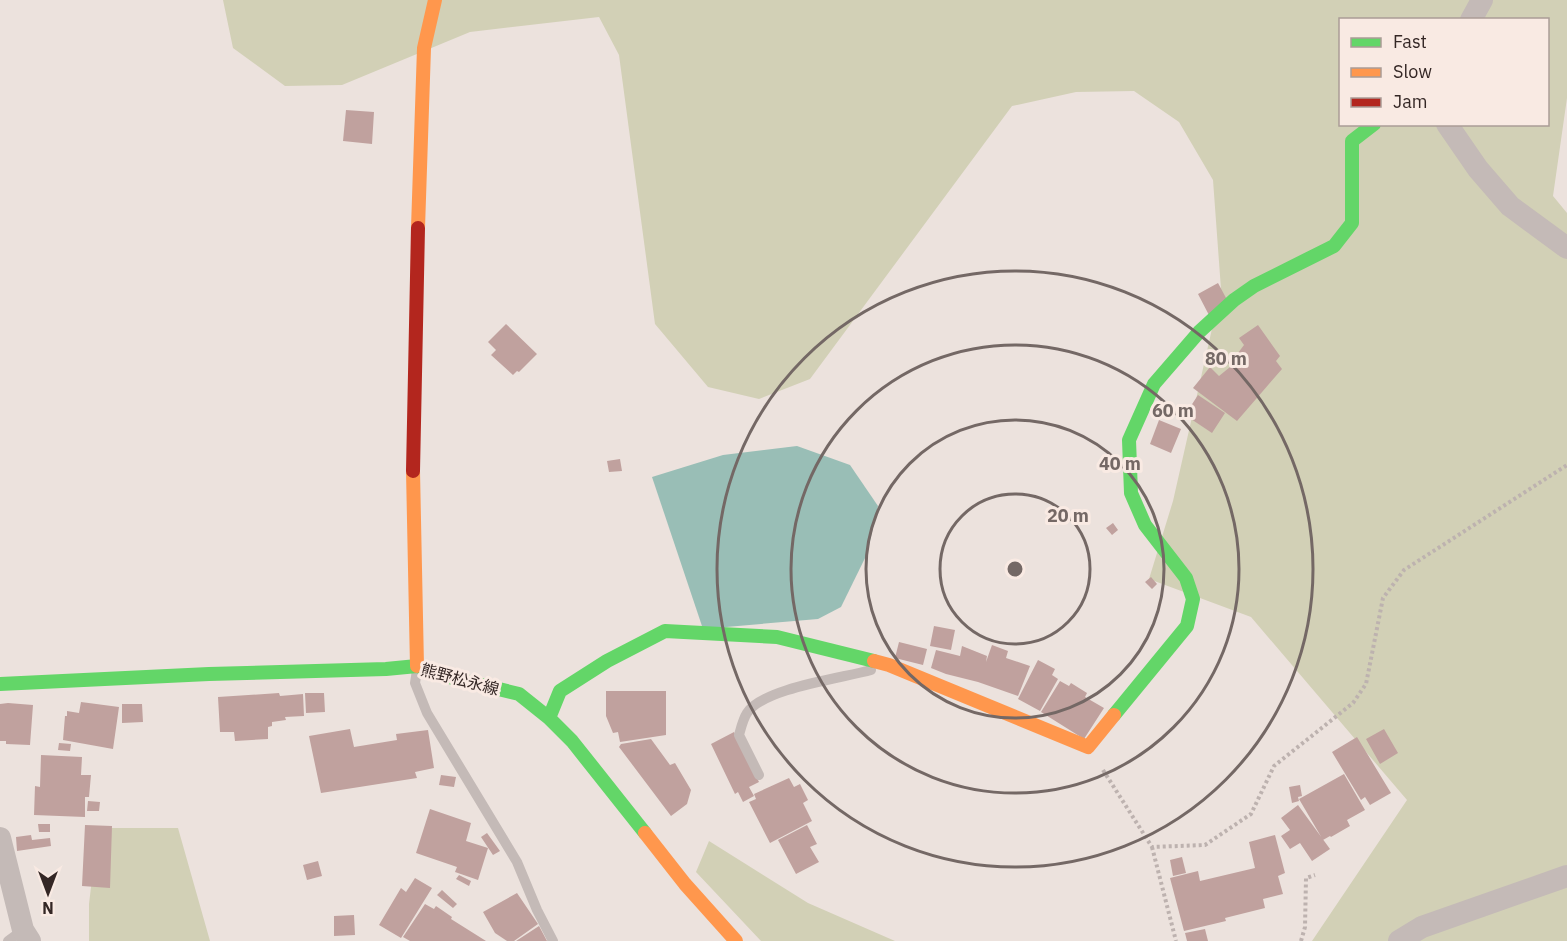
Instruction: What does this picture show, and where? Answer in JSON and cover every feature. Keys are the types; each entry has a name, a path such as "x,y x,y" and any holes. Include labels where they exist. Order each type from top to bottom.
{"street":[{"path":"417,666 413,447 418,179 424,48 435,0"},
{"path":"1472,18 1482,0"},
{"path":"549,718 560,691 607,661 665,631 777,637 889,665 1088,747 1186,626 1193,599 1186,578 1145,525 1131,493 1129,440 1154,384 1198,332 1234,300 1254,286 1334,246 1352,223 1352,141 1371,126"},
{"path":"1448,126 1478,169 1510,206 1567,248"},
{"name":"熊野松永線","path":"0,684 417,666 449,677 519,694 549,718 572,741 685,884 736,941"},
{"path":"0,838 21,937"},
{"path":"1400,941 1422,927 1567,876"}],"lane":[{"path":"759,775 739,735 747,712 766,698 800,686 889,665"},
{"path":"417,666 416,683 428,713 517,862 553,941"}],"path":[{"path":"1152,847 1205,845 1251,814 1274,766 1353,703 1366,684 1383,598 1404,570 1567,465"},
{"path":"1088,747 1152,847 1176,941"},
{"path":"1301,941 1305,927 1306,878 1315,875"}],"shaded area":[{"path":"223,0 1567,0 1567,98 1553,196 1567,213 1567,941 1312,941 1407,800 1251,617 1149,579 1173,501 1221,289 1213,180 1179,122 1134,91 1076,92 1012,106 810,379 759,399 708,387 655,324 619,55 599,17 470,32 342,85 285,86 233,48"},
{"path":"98,828 178,828 210,941 89,941 89,904"},
{"path":"709,841 808,903 895,941 761,941 696,872"}],"water":[{"path":"797,446 850,465 878,506 867,554 841,607 818,619 703,629 652,477 723,455"}],"building":[{"path":"346,110 374,112 372,144 343,141"},
{"path":"1218,283 1232,309 1211,319 1198,294"},
{"path":"506,324 537,354 513,375 491,355 496,350 488,342"},
{"path":"1258,325 1280,356 1276,361 1282,369 1237,421 1193,388 1210,367 1219,376 1235,363 1232,361 1244,345 1239,338"},
{"path":"1198,395 1225,413 1212,433 1185,415"},
{"path":"1159,420 1181,429 1171,453 1150,444"},
{"path":"620,459 622,471 609,472 607,461"},
{"path":"1113,523 1118,530 1112,535 1106,528"},
{"path":"1151,577 1157,584 1152,589 1145,582"},
{"path":"934,626 955,630 951,650 930,646"},
{"path":"899,642 927,649 923,665 895,658"},
{"path":"992,645 1008,651 1006,658 1030,666 1018,696 931,668 936,650 960,656 962,646 987,656 986,662"},
{"path":"1038,660 1055,669 1052,675 1058,679 1040,711 1018,699"},
{"path":"1060,681 1069,686 1071,683 1087,693 1085,697 1104,708 1084,739 1041,712"},
{"path":"606,691 666,691 666,735 620,742 618,732 613,733 606,716"},
{"path":"279,693 280,696 303,694 304,716 285,717 286,720 272,722 272,726 268,727 268,739 235,741 234,732 220,732 218,697"},
{"path":"305,693 324,693 325,712 306,713"},
{"path":"81,702 119,707 113,749 63,740 67,711 79,713"},
{"path":"0,704 33,705 30,745 6,744 6,741 0,741"},
{"path":"122,704 142,704 143,722 122,723"},
{"path":"350,729 354,747 397,740 396,734 428,730 434,768 415,772 417,778 321,793 309,736"},
{"path":"1384,729 1398,753 1380,764 1366,739"},
{"path":"734,732 759,782 749,787 754,796 743,802 738,792 735,794 711,744"},
{"path":"1357,737 1391,793 1370,805 1365,797 1361,800 1332,752"},
{"path":"651,739 670,765 675,763 691,790 687,804 671,816 619,747 621,744"},
{"path":"59,743 71,744 70,751 58,750"},
{"path":"41,755 82,757 81,775 91,775 89,797 85,797 85,817 34,815 35,786 40,787"},
{"path":"1344,774 1365,810 1347,820 1350,826 1323,840 1299,799"},
{"path":"441,775 456,777 454,787 439,785"},
{"path":"789,778 794,787 800,784 808,800 803,803 812,821 770,843 749,802 756,799 754,794"},
{"path":"1300,785 1302,796 1298,797 1299,801 1292,803 1289,787"},
{"path":"88,801 100,802 99,811 87,811"},
{"path":"1298,805 1330,849 1312,861 1300,843 1290,849 1281,836 1290,830 1281,818"},
{"path":"430,809 471,823 466,841 488,848 478,880 455,872 457,867 416,853"},
{"path":"38,824 50,824 50,832 39,832"},
{"path":"85,825 112,826 110,888 82,886"},
{"path":"807,825 817,844 810,847 819,862 796,874 778,840"},
{"path":"487,833 500,851 493,855 481,837"},
{"path":"31,835 32,840 50,838 51,846 17,851 16,837"},
{"path":"1275,835 1285,873 1278,876 1283,894 1263,899 1265,908 1225,918 1226,921 1184,931 1170,878 1198,871 1200,881 1255,868 1249,842"},
{"path":"1182,857 1186,873 1173,876 1170,860"},
{"path":"318,861 322,876 307,880 303,865"},
{"path":"459,875 471,881 469,886 456,879"},
{"path":"415,878 432,888 401,938 379,925 401,888 406,892"},
{"path":"442,890 457,904 453,908 437,895"},
{"path":"517,893 538,924 514,941 507,941 495,933 483,912"},
{"path":"425,904 434,909 436,906 452,917 451,919 486,941 410,941 403,937"},
{"path":"354,915 355,935 334,936 334,916"},
{"path":"539,926 547,941 516,941"},
{"path":"1205,929 1208,941 1187,941 1185,933"}],"traffic: fast":[{"path":"1114,715 1187,626 1193,599 1186,578 1145,525 1131,493 1129,440 1154,384 1199,332 1234,300 1254,286 1334,246 1352,223 1352,141 1371,126"},
{"path":"549,718 560,691 607,661 665,631 777,637 874,661"},
{"path":"0,684 417,666 449,677 519,694 549,718 572,741 645,833"}],"traffic: slow":[{"path":"418,228 424,48 435,0"},
{"path":"413,471 417,666"},
{"path":"874,661 889,665 1088,747 1114,715"},
{"path":"645,833 685,884 736,941"}],"traffic: jam":[{"path":"413,471 418,228"}]}
